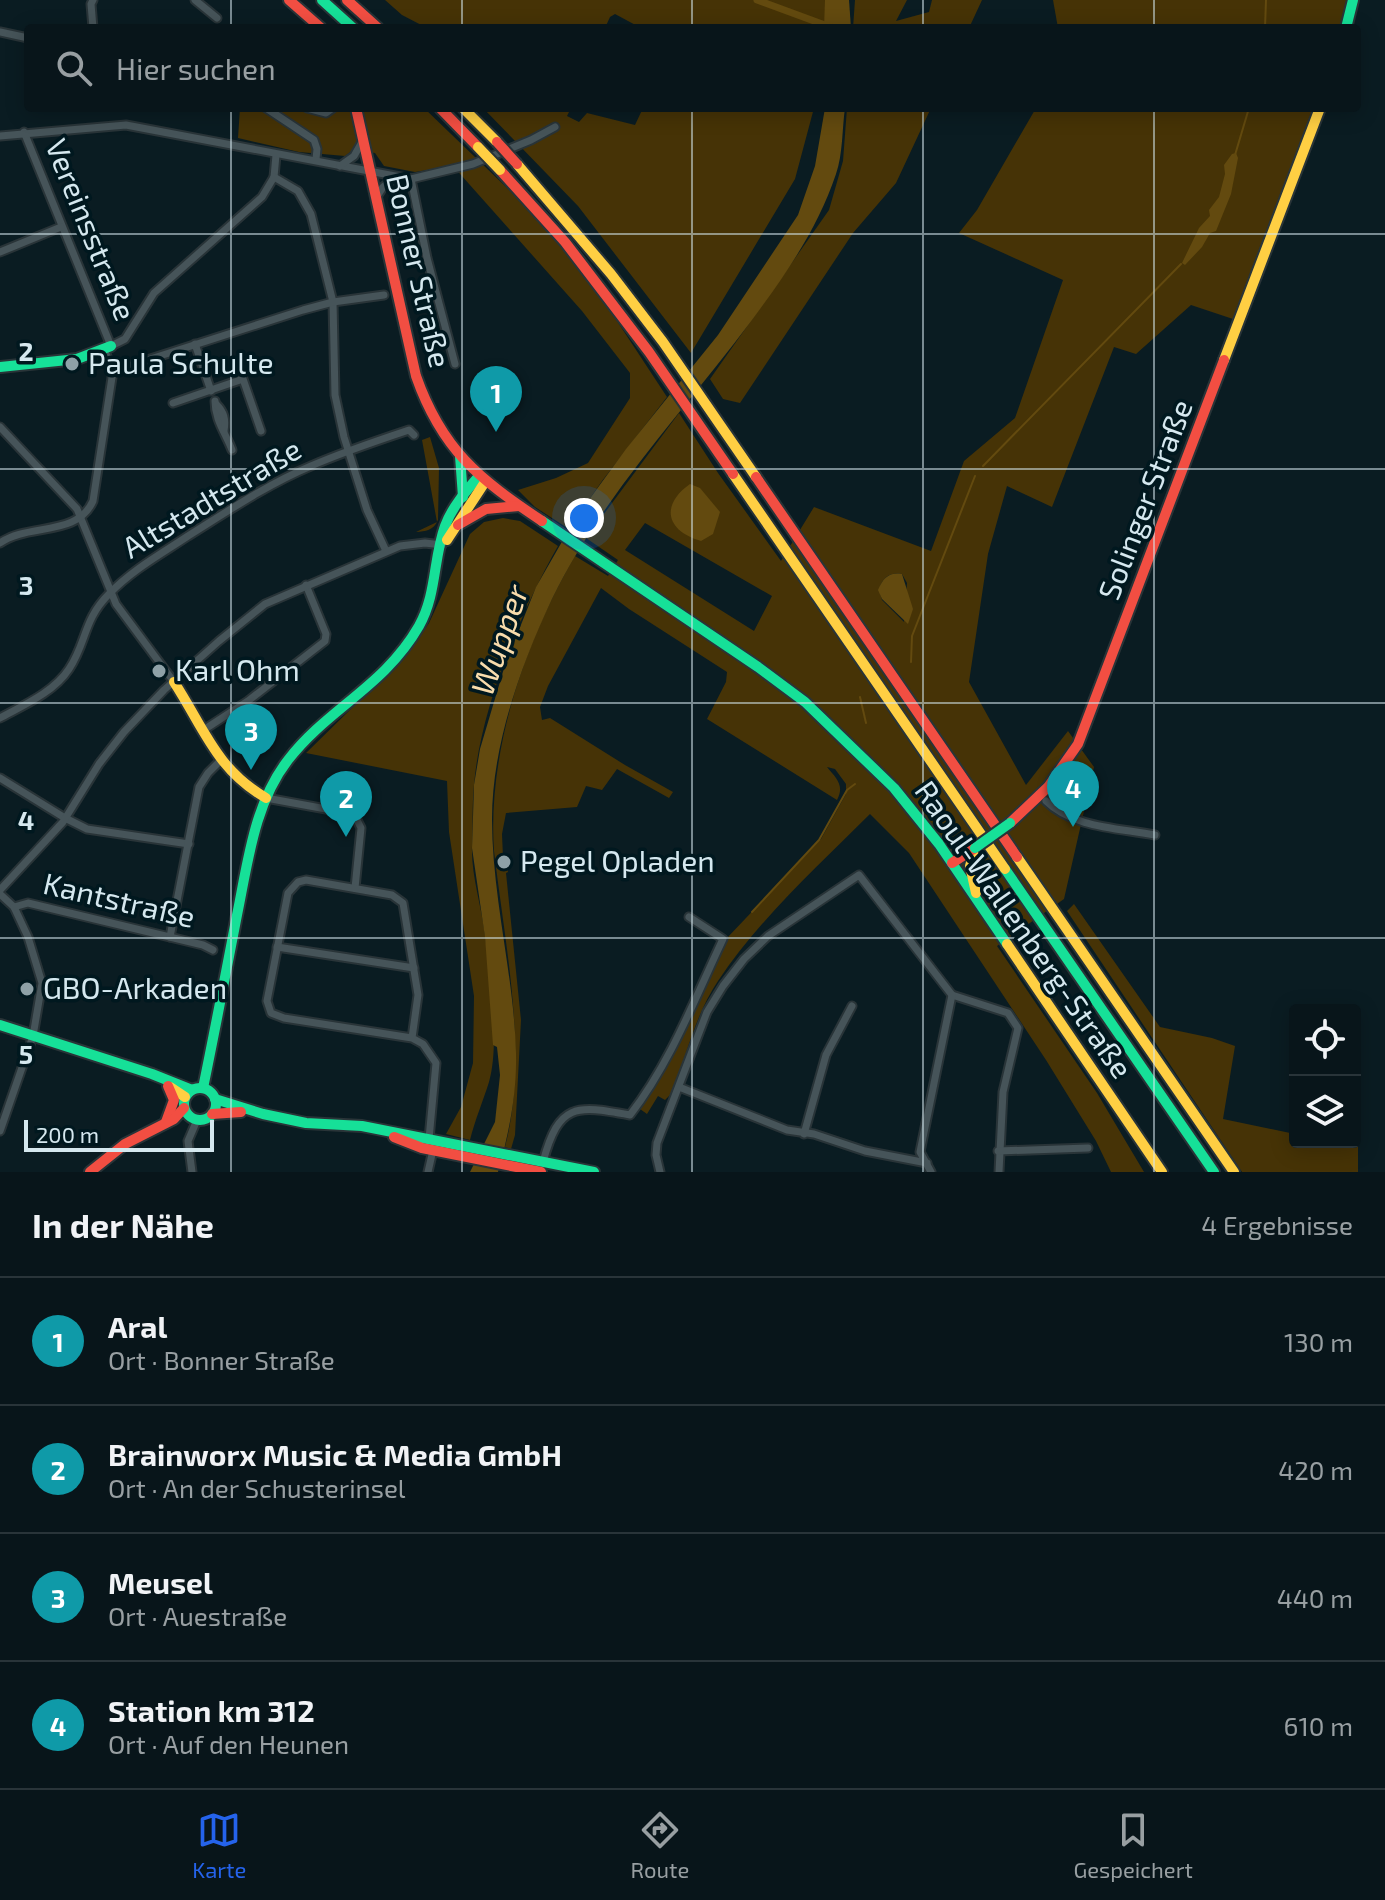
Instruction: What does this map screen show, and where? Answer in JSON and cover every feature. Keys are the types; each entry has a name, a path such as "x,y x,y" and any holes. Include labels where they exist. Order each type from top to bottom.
{"main road":[{"path":"289,0 316,24"},
{"path":"322,0 349,24"},
{"path":"347,0 374,24"},
{"path":"1347,24 1353,0"},
{"name":"Bonner Straße","path":"357,112 420,388 438,424 460,454 482,479 519,506"},
{"path":"444,112 565,242 649,352 1214,1172"},
{"path":"467,112 517,164 611,274 663,342 1234,1172"},
{"name":"Solinger Straße","path":"952,863 1010,823 1050,787 1078,744 1318,112"},
{"path":"0,367 77,359 107,348"},
{"path":"460,454 463,497"},
{"path":"138,1138 160,1132 192,1103 259,813 266,798 289,760 315,732 387,671 407,646 422,622 431,598 443,533 463,497 482,479"},
{"path":"443,545 482,479"},
{"path":"455,527 486,509 519,506"},
{"name":"Raoul-Wallenberg-Straße","path":"519,506 805,702 894,788 952,863 1162,1172"},
{"path":"174,682 219,762 243,785 266,798"},
{"path":"975,848 970,866 977,900"},
{"path":"0,1025 152,1074 192,1103"},
{"path":"152,1074 212,1114 263,1114"},
{"path":"165,1125 176,1102 175,1094 168,1086"},
{"path":"90,1172 118,1149 165,1125 192,1103 212,1093 217,1104 212,1114"},
{"path":"215,1099 306,1123 362,1126 386,1132 409,1144 431,1144 542,1168 594,1172"}],"street":[{"path":"93,0 93,24"},
{"path":"195,0 217,18"},
{"path":"0,32 24,37"},
{"path":"272,112 314,140 316,159"},
{"path":"0,136 126,125 411,179 473,164 555,127"},
{"name":"Vereinsstraße","path":"24,132 107,348 113,371"},
{"path":"340,166 354,156 363,140"},
{"path":"107,348 129,335 154,293 255,204 274,177 276,155"},
{"path":"274,177 298,191 308,204 333,302 335,395 348,451 367,510 386,551"},
{"path":"376,198 386,184 396,177"},
{"path":"411,179 455,364"},
{"path":"0,252 61,227"},
{"path":"0,543 10,535 67,524 82,517 93,501 113,371 252,324 333,302 384,295"},
{"path":"195,344 226,421 224,431 232,450"},
{"path":"173,403 214,397 243,379 261,431"},
{"path":"0,427 82,517 110,593 174,682"},
{"name":"Altstadtstraße","path":"0,718 34,699 63,677 75,658 87,624 110,593 149,561 247,500 304,469 409,430 414,435"},
{"path":"0,1131 33,1036 42,983 28,937 14,907 0,892 65,818 107,753 174,682 258,608 386,551 407,544 443,545"},
{"path":"202,731 248,701 322,644 326,637 306,585"},
{"path":"170,937 199,787 219,762"},
{"path":"0,778 87,829 189,844"},
{"path":"266,798 348,813 356,818 361,828 355,888"},
{"path":"1046,801 1063,815 1078,821 1155,835"},
{"path":"660,1172 657,1143 710,1007 744,959 768,936 859,875 952,995 1008,1013 1018,1028 1003,1092 999,1172"},
{"path":"412,1038 418,995 403,903 392,895 306,880 292,886 288,893 267,1001 271,1013 276,1017 412,1038 423,1044 436,1063 428,1172"},
{"name":"Kantstraße","path":"14,907 28,903 213,950"},
{"path":"542,1168 553,1129 568,1115 593,1109 630,1115 653,1082 723,939 689,917"},
{"path":"277,947 414,968"},
{"path":"931,1172 920,1152 952,995"},
{"path":"804,1134 826,1055 852,1006"},
{"path":"679,1087 804,1134 814,1134 865,1151 927,1163"},
{"path":"192,1103 188,1141 192,1172"},
{"path":"998,1151 1088,1148"}],"shaded area":[{"path":"385,0 825,0 825,24 634,24 615,14 607,24 419,24 402,15"},
{"path":"825,0 849,0 851,24 824,24"},
{"path":"855,0 907,0 896,21 929,12 932,0 982,0 971,24 853,24"},
{"path":"1053,0 1347,0 1342,24 1057,24"},
{"path":"240,112 428,112 529,209 596,289 667,397 569,529 535,507 518,490 556,478 588,463 630,398 630,373 582,311 453,166 415,172 384,166 375,153 353,150 345,156 299,152 238,138"},
{"path":"487,112 569,112 567,116 579,122 587,113 635,125 641,112 813,112 795,179 691,353 578,206"},
{"path":"824,112 845,112 838,166 829,194 810,232 752,320 645,455 595,525 552,599 519,678 497,763 492,819 495,878 514,1024 514,1098 498,1172 470,1172 495,1122 500,1075 497,1047 493,1045 485,937 472,848 474,785 480,749 505,665 536,587 575,519 626,449 718,335 798,215 815,166"},
{"path":"847,112 929,112 896,183 853,233 740,403 723,399 710,379 829,210 843,161"},
{"path":"1034,112 1312,112 1233,319 1191,305 1136,354 1114,347 1052,507 1007,486 988,554 969,682 1026,785 1068,731 1094,767 1064,899 997,946 1097,1093 1144,1172 1111,1172 1096,1141 1046,1060 909,853 870,814 790,893 734,958 704,1007 672,1093 665,1100 658,1096 647,1114 640,1109 656,1084 727,938 821,839 846,794 846,784 835,769 827,767 840,786 837,800 707,719 726,682 727,672 601,588 548,686 540,707 542,720 550,718 673,792 669,798 617,769 602,790 586,786 577,807 506,813 502,834 503,857 506,857 508,872 521,1020 515,1135 511,1149 505,1147 512,1112 515,1038 509,962 494,851 493,813 503,737 513,698 540,624 557,589 575,556 608,576 618,560 586,538 679,413 781,561 814,507 931,551 964,461 1015,418 1063,280 959,233 977,210","holes":["645,523 772,596 754,631 625,550","893,574 902,574 907,583 904,622 882,600 879,589 882,582"]},
{"path":"1236,153 1238,158 1231,194 1216,231 1210,233 1185,265 1182,263 1199,228 1210,216 1209,210 1219,197 1224,165"},
{"path":"430,437 439,468 437,522 422,440"},
{"path":"690,484 700,488 720,512 713,534 701,541 680,531 671,517 674,500"},
{"path":"503,518 520,521 558,546 530,600 504,662 484,725 478,756 473,793 472,857 484,925 494,1049 489,1082 470,1140 446,1134 461,1107 473,1063 474,996 449,832 447,781 306,753 407,654 429,623 470,534 484,522"},
{"path":"437,522 429,530 416,532"},
{"path":"902,574 913,609 908,624 882,599 878,590 887,577"},
{"path":"1074,904 1160,1027 1235,1046 1223,1119 1289,1133 1289,1148 1358,1148 1358,1172 1242,1172 1067,911"}],"waterway":[{"path":"757,0 822,24"},
{"path":"1265,24 1266,0"},
{"path":"1235,155 1248,112"},
{"path":"983,466 1181,264"},
{"path":"911,662 912,636 975,476"},
{"path":"860,697 866,723"},
{"path":"752,912 819,840 847,790 855,784"}],"traffic: fast":[{"path":"322,0 349,24"},
{"path":"1347,24 1353,0"},
{"path":"0,367 77,359 111,346"},
{"path":"460,456 463,497"},
{"path":"203,1088 249,854 267,795 276,777 304,742 389,665 419,626 429,602 445,526 455,506 479,476"},
{"path":"542,521 805,702 894,788 939,844 1007,944"},
{"path":"975,848 1010,823"},
{"path":"1005,869 1214,1172"},
{"path":"0,1025 192,1090"},
{"path":"200,1088 211,1093 216,1104 211,1115 200,1120 189,1115 184,1104 189,1093 200,1088"},
{"path":"215,1099 306,1123 362,1126 594,1172"}],"traffic: slow":[{"path":"467,112 497,142"},
{"path":"1224,360 1318,112"},
{"path":"478,147 500,170"},
{"path":"517,164 611,274 663,342 756,477"},
{"path":"733,474 1005,869"},
{"path":"447,540 485,482"},
{"path":"174,682 223,761 249,787 266,798"},
{"path":"975,848 970,866 976,893"},
{"path":"1017,857 1234,1172"},
{"path":"1007,944 1162,1172"},
{"path":"170,1087 185,1097"}],"traffic: jam":[{"path":"289,0 316,24"},
{"path":"347,0 374,24"},
{"path":"357,112 416,376 426,402 465,460 499,491 542,521"},
{"path":"444,112 478,147"},
{"path":"497,142 517,164"},
{"path":"500,170 565,242 649,352 733,474"},
{"path":"1010,823 1048,787 1078,744 1224,360"},
{"path":"756,477 1017,857"},
{"path":"458,525 486,509 519,506"},
{"path":"952,863 975,848"},
{"path":"166,1122 174,1100 168,1086"},
{"path":"90,1172 125,1144 174,1119 184,1108"},
{"path":"212,1114 241,1112"},
{"path":"394,1137 422,1148 541,1172"}],"place":[{"name":"Paula Schulte","path":"72,364"},
{"name":"Aral","path":"496,432"},
{"name":"Karl Ohm","path":"159,671"},
{"name":"Meusel","path":"251,770"},
{"name":"Station km 312","path":"1073,827"},
{"name":"Brainworx Music & Media GmbH","path":"346,837"},
{"name":"Pegel Opladen","path":"504,862"},
{"name":"GBO-Arkaden","path":"27,989"}],"water label":[{"name":"Wupper","path":"500,640"}]}
